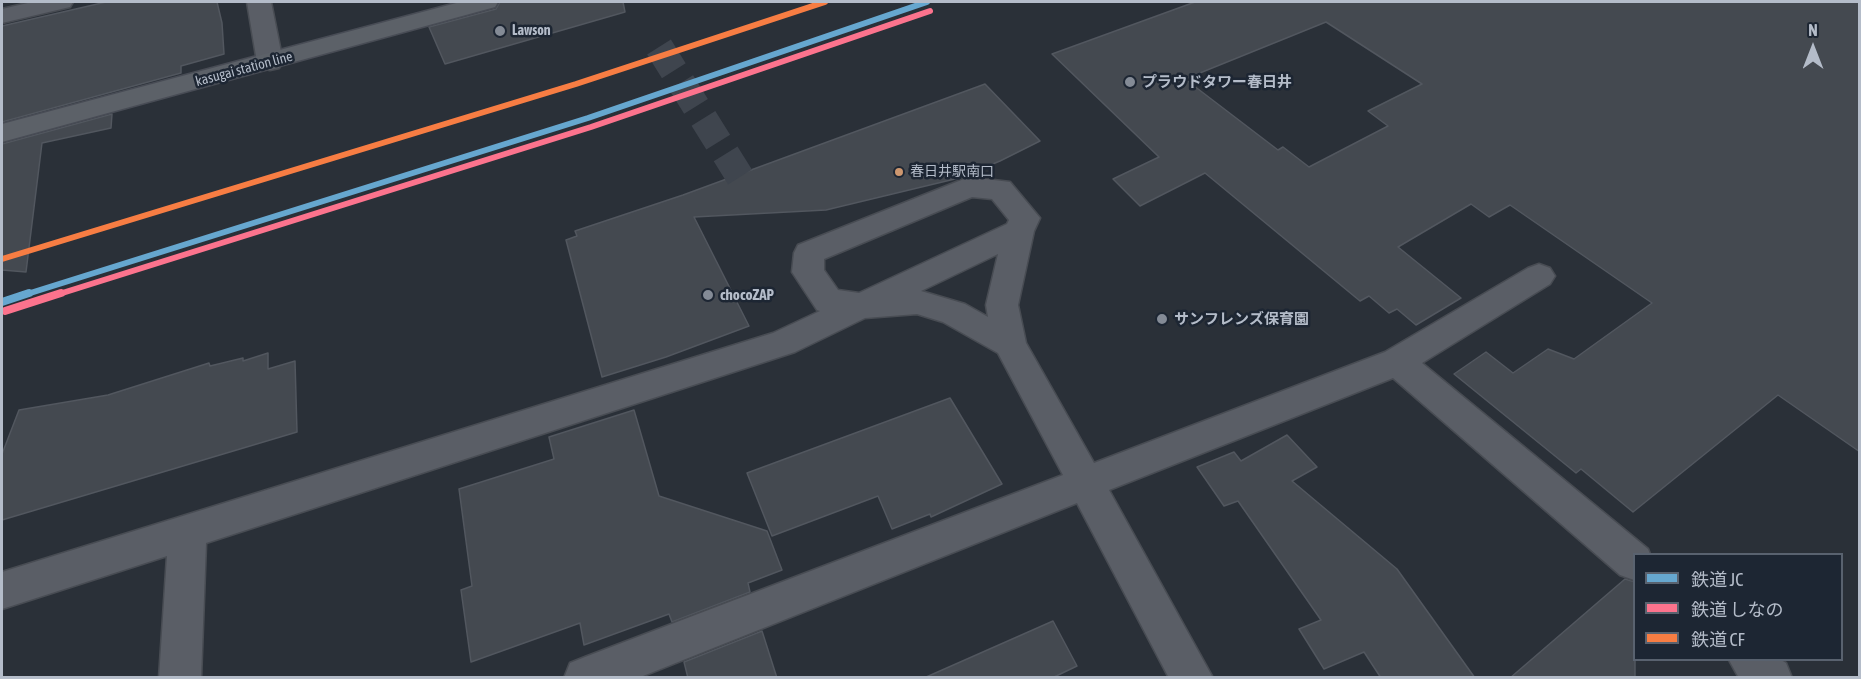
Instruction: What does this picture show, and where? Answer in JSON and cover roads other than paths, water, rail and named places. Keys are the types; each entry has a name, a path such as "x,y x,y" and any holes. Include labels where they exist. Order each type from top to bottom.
{"main road":[{"name":"kasugai station line","path":"2,133 486,2"}],"street":[{"path":"2,16 62,2"},
{"path":"259,2 270,62"},
{"path":"1010,344 954,313 917,302 864,306 828,301 808,272 809,253 969,187 1000,189 1025,218 1019,231 1002,305 1010,344 1192,678"},
{"path":"2,591 783,343 1019,231"},
{"path":"585,678 1396,362 1539,276"},
{"path":"1396,362 1633,560"},
{"path":"180,678 187,532"},
{"path":"1751,661 1771,678"}],"tunnel":[{"path":"659,47 740,177"}],"rail line":[{"name":"CF","path":"2,259 576,84 825,2"},
{"name":"JC","path":"2,302 588,118 927,2"},
{"name":"しなの","path":"5,311 591,127 930,11"}],"place":[{"name":"Lawson","path":"500,31"},
{"name":"プラウドタワー春日井","path":"1130,82"},
{"name":"春日井駅南口","path":"899,172"},
{"name":"chocoZAP","path":"708,295"},
{"name":"サンフレンズ保育園","path":"1162,319"}]}
